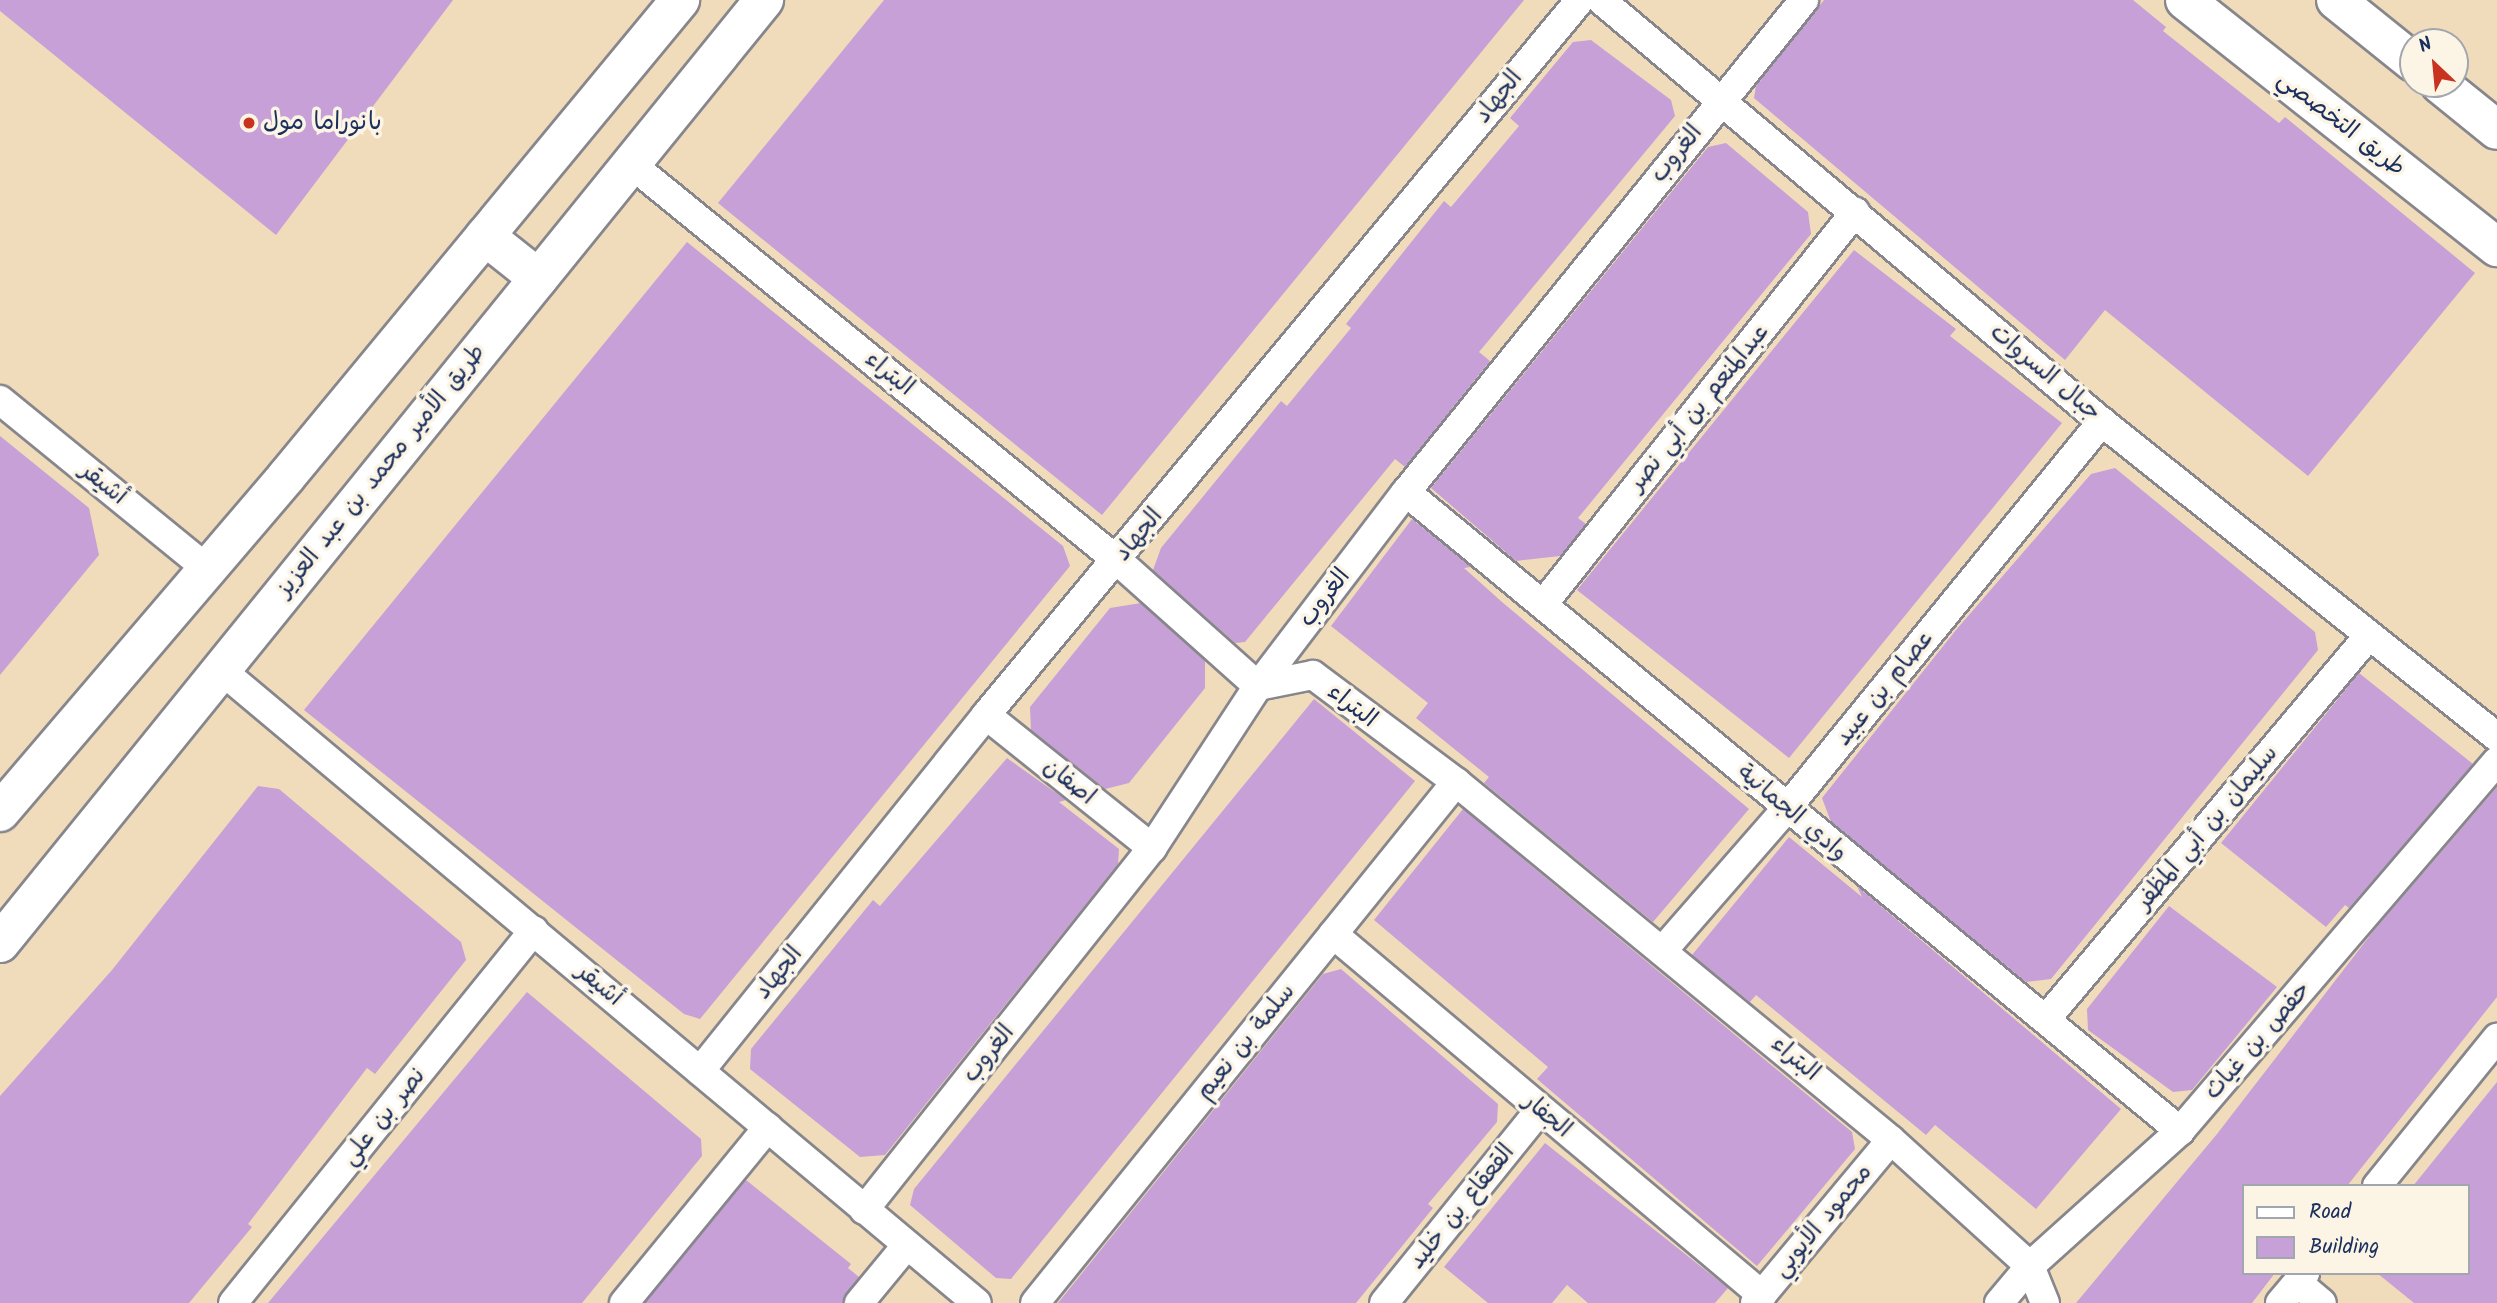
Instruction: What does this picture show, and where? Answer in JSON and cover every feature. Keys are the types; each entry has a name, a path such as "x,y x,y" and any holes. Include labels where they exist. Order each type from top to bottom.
{"main road":[{"path":"0,812 680,0"},
{"name":"طريق الأمير محمد بن عبد العزيز","path":"0,943 764,0"},
{"name":"طريق التخصصي","path":"2185,0 2497,247"},
{"path":"2336,0 2399,51"},
{"path":"2457,98 2497,130"},
{"path":"485,236 538,278"}],"street":[{"name":"الجهاد","path":"700,1071 986,715 1118,561 1580,0"},
{"name":"جبال السروات","path":"1601,0 1722,98 2102,422 2368,637 2497,737"},
{"name":"الغروب","path":"864,1210 1152,848 1258,686 1406,492 1722,98 1804,0"},
{"name":"البتراء","path":"631,164 1118,561 1258,686 1313,676 1456,782 1664,949 1891,1140 2030,1266 2045,1303"},
{"name":"عبدالمنعم بن أبي نصر","path":"1544,603 1855,212"},
{"name":"أشيقر","path":"0,400 206,568"},
{"name":"عصام بن عبيد","path":"1664,949 1786,809 2102,422"},
{"name":"وادي الجمانية","path":"1406,492 1544,603 1786,809 2180,1131"},
{"name":"سليمان بن أبي المظفر","path":"2046,1019 2368,637"},
{"name":"أشيقر","path":"220,669 976,1303"},
{"name":"اصفان","path":"986,715 1152,848"},
{"name":"حفص بن غياث","path":"2000,1303 2030,1266 2180,1131 2497,761"},
{"name":"سلمة بن نعيم","path":"1035,1303 1456,782"},
{"name":"نصر بن علي","path":"233,1303 534,930"},
{"name":"الجفار","path":"1333,934 1759,1299"},
{"path":"2379,1184 2497,1038"},
{"name":"القعقاع بن خليد","path":"1384,1303 1540,1110"},
{"path":"624,1303 768,1126"},
{"name":"محمود الأيوبي","path":"1759,1299 1891,1140"},
{"path":"859,1303 906,1246"},
{"path":"2294,1286 2322,1303"}],"building":[{"name":"بانوراما مول","path":"0,0 453,0 276,235 0,11"},
{"path":"884,0 1524,0 1102,515 718,203"},
{"path":"1824,0 2133,0 2166,27 2163,31 2279,123 2285,117 2475,273 2308,476 2105,310 2065,360 1754,98 1756,86"},
{"path":"1591,40 1671,100 1675,116 1479,352 1490,361 1405,467 1395,459 1245,642 1235,643 1153,570 1161,548 1281,401 1287,406 1351,328 1346,324 1444,201 1451,207 1519,126 1510,118 1573,42"},
{"path":"1726,143 1808,212 1811,234 1578,518 1586,524 1560,556 1516,561 1431,488 1708,147"},
{"path":"687,242 1063,546 1070,566 700,1019 684,1014 304,710"},
{"path":"1854,250 1956,329 1950,336 2062,423 1789,758 1577,590"},
{"path":"0,436 89,508 99,555 0,675"},
{"path":"2115,468 2315,632 2318,650 2051,979 2026,982 1831,822 1822,798 1956,630 2091,474"},
{"path":"1412,519 1471,567 1464,568 1502,602 1749,809 1653,922 1484,783 1489,777 1416,718 1428,703 1331,626"},
{"path":"1141,603 1205,661 1205,688 1129,783 1105,789 1031,730 1030,707 1110,608"},
{"path":"2359,673 2473,764 2349,908 2345,905 2326,927 2221,843"},
{"path":"1314,699 1415,781 1011,1279 996,1278 910,1205 914,1189"},
{"path":"1007,758 1066,800 1059,802 1119,849 1118,864 885,1155 860,1157 750,1069 751,1049 873,900 880,906"},
{"path":"258,786 279,789 461,942 466,960 375,1074 367,1068 248,1224 252,1227 189,1303 0,1303 0,1096 112,970"},
{"path":"2497,787 2497,997 2349,1184 2242,1184 2242,1275 2273,1275 2252,1303 2076,1303 2217,1134 2375,929"},
{"path":"1463,809 1852,1132 1855,1149 1757,1266 1537,1079 1548,1067 1374,920"},
{"path":"1789,837 1862,897 1857,886 2121,1109 2036,1209 1935,1125 1926,1135 1756,995 1750,1002 1692,955"},
{"path":"2169,906 2277,987 2192,1090 2173,1092 2088,1030 2087,1009"},
{"path":"1341,969 1498,1104 1497,1122 1428,1204 1433,1208 1356,1303 1058,1303 1323,974"},
{"path":"527,992 701,1139 702,1156 582,1303 268,1303"},
{"path":"2497,1082 2497,1303 2414,1303 2379,1275 2469,1275 2469,1184 2415,1184"},
{"path":"1545,1143 1728,1288 1715,1303 1588,1303 1567,1285 1552,1303 1488,1303 1444,1267"},
{"path":"746,1180 851,1264 848,1268 859,1277 843,1303 645,1303"}],"place":[{"name":"بانوراما مول","path":"249,123"}]}
